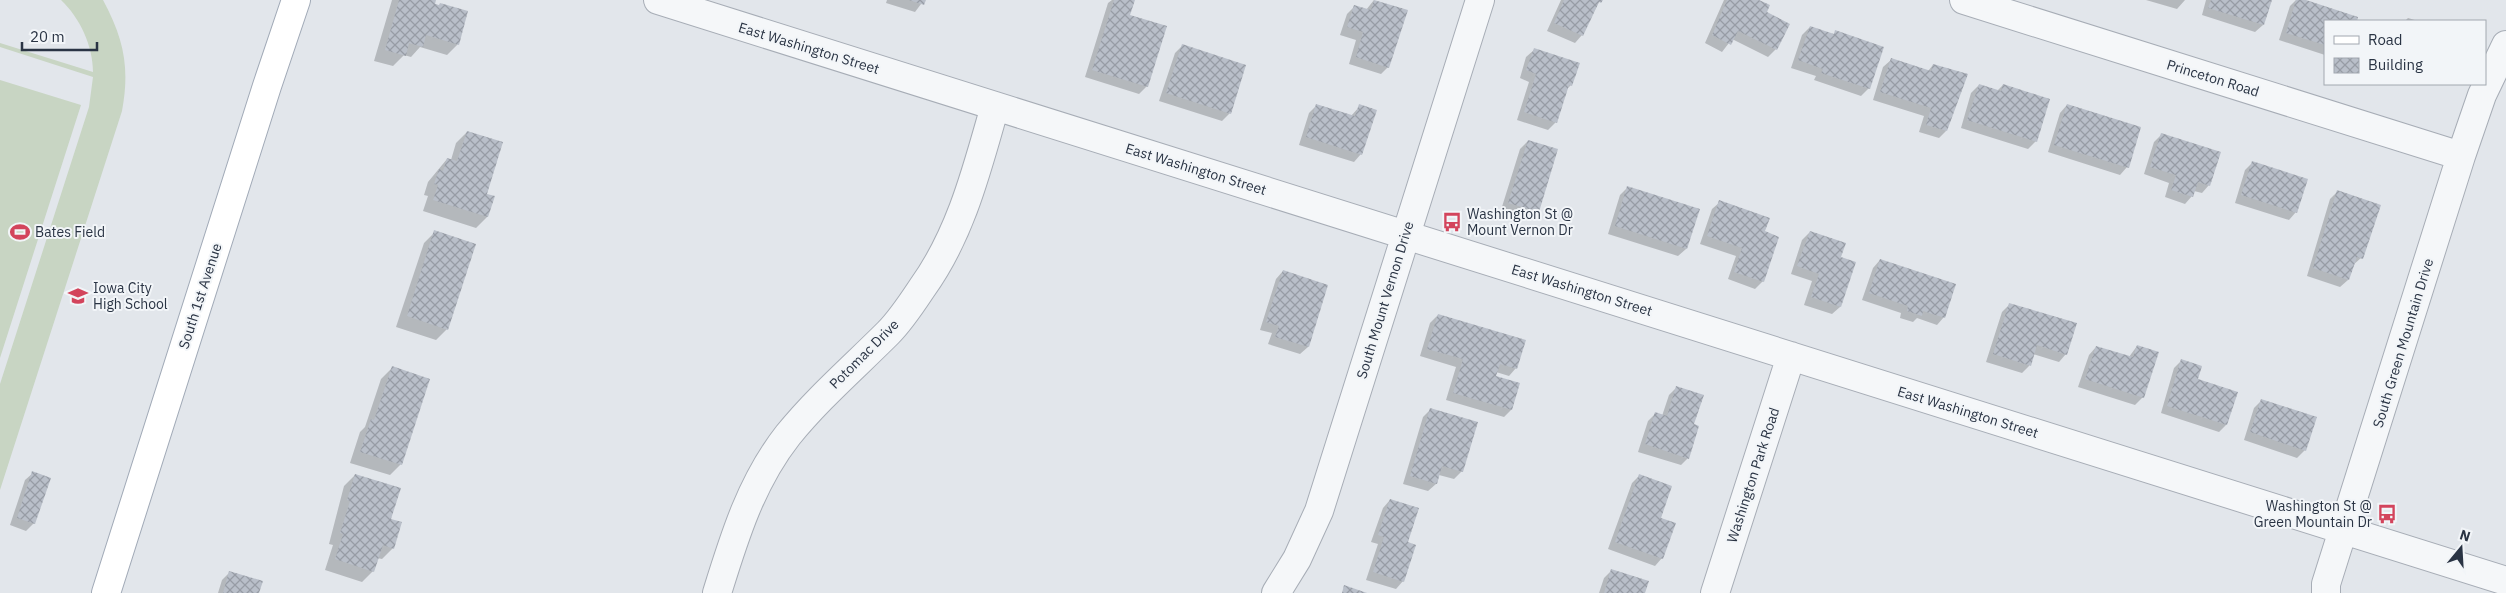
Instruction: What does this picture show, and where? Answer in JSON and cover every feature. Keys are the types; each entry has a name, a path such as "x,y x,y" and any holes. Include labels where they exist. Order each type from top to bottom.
{"main road":[{"name":"South 1st Avenue","path":"106,593 296,0"}],"street":[{"name":"East Washington Street","path":"658,0 2506,581"},
{"name":"South Mount Vernon Drive","path":"1276,593 1297,560 1319,511 1480,0"},
{"name":"Princeton Road","path":"1964,0 2461,156"},
{"name":"South Green Mountain Drive","path":"2326,593 2326,584 2461,156 2482,95 2506,45"},
{"name":"Potomac Drive","path":"717,593 742,516 759,481 787,437 820,398 890,331 924,286 952,237 968,198 995,106"},
{"name":"Washington Park Road","path":"1715,593 1791,356"}],"green space":[{"path":"61,0 103,0 116,28 123,54 125,67 124,95 122,111 0,490 0,384 89,107 93,77 0,47 0,43 93,72 91,52 84,33 74,15"},
{"name":"Bates Field","path":"0,80 81,105 0,358"}],"building":[{"path":"399,0 436,0 435,4 439,5 440,3 468,11 459,45 426,35 423,47 409,43 406,56 385,50"},
{"path":"909,0 926,0 924,5"},
{"path":"1114,0 1135,0 1130,15 1167,26 1148,87 1092,70"},
{"path":"1374,0 1408,10 1389,68 1356,57 1363,32 1347,27 1354,5 1371,10"},
{"path":"1564,0 1603,0 1601,3 1599,2 1583,36 1554,23"},
{"path":"1727,0 1759,0 1770,5 1767,12 1790,24 1777,50 1738,31 1731,45 1712,35"},
{"path":"2211,0 2272,0 2264,25 2208,8"},
{"path":"2296,0 2306,0 2358,17 2357,20 2324,20 2324,45 2286,33"},
{"path":"1810,26 1834,34 1835,30 1884,47 1870,89 1821,73 1823,69 1798,60"},
{"path":"1182,44 1246,65 1231,114 1166,93"},
{"path":"1534,48 1580,63 1572,86 1569,85 1557,123 1524,112 1536,74 1526,70"},
{"path":"1891,58 1931,71 1933,64 1968,74 1947,131 1926,125 1931,108 1880,92"},
{"path":"1979,84 2001,91 2003,84 2050,99 2037,142 1967,120"},
{"path":"1316,104 1355,116 1359,104 1377,110 1362,155 1306,137"},
{"path":"2067,104 2141,127 2129,168 2054,145"},
{"path":"467,131 503,142 487,194 495,196 488,217 433,200 438,185 434,184 439,169 443,171 447,158 457,161"},
{"path":"2161,133 2221,152 2210,186 2198,182 2193,197 2171,190 2176,175 2150,167"},
{"path":"1528,140 1558,149 1539,212 1508,203"},
{"path":"2252,161 2308,179 2297,213 2241,195"},
{"path":"1627,186 1700,209 1687,249 1615,226"},
{"path":"2337,190 2381,205 2363,259 2357,257 2349,280 2313,268"},
{"path":"1719,200 1770,218 1765,231 1779,237 1764,282 1734,272 1742,248 1707,236"},
{"path":"434,230 476,244 448,330 407,316"},
{"path":"1810,231 1846,243 1841,257 1856,262 1841,307 1811,297 1819,274 1797,266"},
{"path":"1880,259 1956,284 1945,318 1923,311 1922,316 1907,311 1908,306 1869,293"},
{"path":"1283,270 1328,285 1309,347 1275,337 1279,326 1266,322"},
{"path":"2009,303 2077,323 2067,355 2037,345 2031,366 1993,354"},
{"path":"1438,314 1526,340 1517,369 1500,364 1496,376 1520,383 1512,410 1453,393 1463,359 1427,349"},
{"path":"2137,345 2159,352 2144,398 2085,379 2096,346 2133,357"},
{"path":"2181,359 2202,366 2198,379 2238,392 2227,425 2167,406"},
{"path":"392,366 430,379 402,465 360,452 371,419 374,420"},
{"path":"1676,386 1704,395 1694,424 1699,426 1689,459 1645,444 1655,412 1667,416"},
{"path":"2261,399 2317,417 2306,451 2250,432"},
{"path":"1430,408 1478,422 1463,472 1442,466 1437,484 1410,476"},
{"path":"32,471 51,478 35,524 17,518"},
{"path":"355,474 401,488 391,519 402,522 394,549 383,545 374,572 335,559 343,534 340,533 350,501 347,500"},
{"path":"1639,474 1672,486 1661,518 1676,523 1663,559 1615,542"},
{"path":"1390,499 1419,508 1408,542 1416,545 1404,582 1373,572 1384,537 1378,535"},
{"path":"1611,569 1649,581 1645,593 1604,593"},
{"path":"229,571 263,581 259,593 223,593"},
{"path":"1344,585 1367,593 1342,593"}],"place":[{"name":"Washington St @ Mount Vernon Dr","path":"1452,222"},
{"name":"Bates Field","path":"20,232"},
{"name":"Iowa City High School","path":"78,296"},
{"name":"Washington St @ Green Mountain Dr","path":"2387,514"}]}
